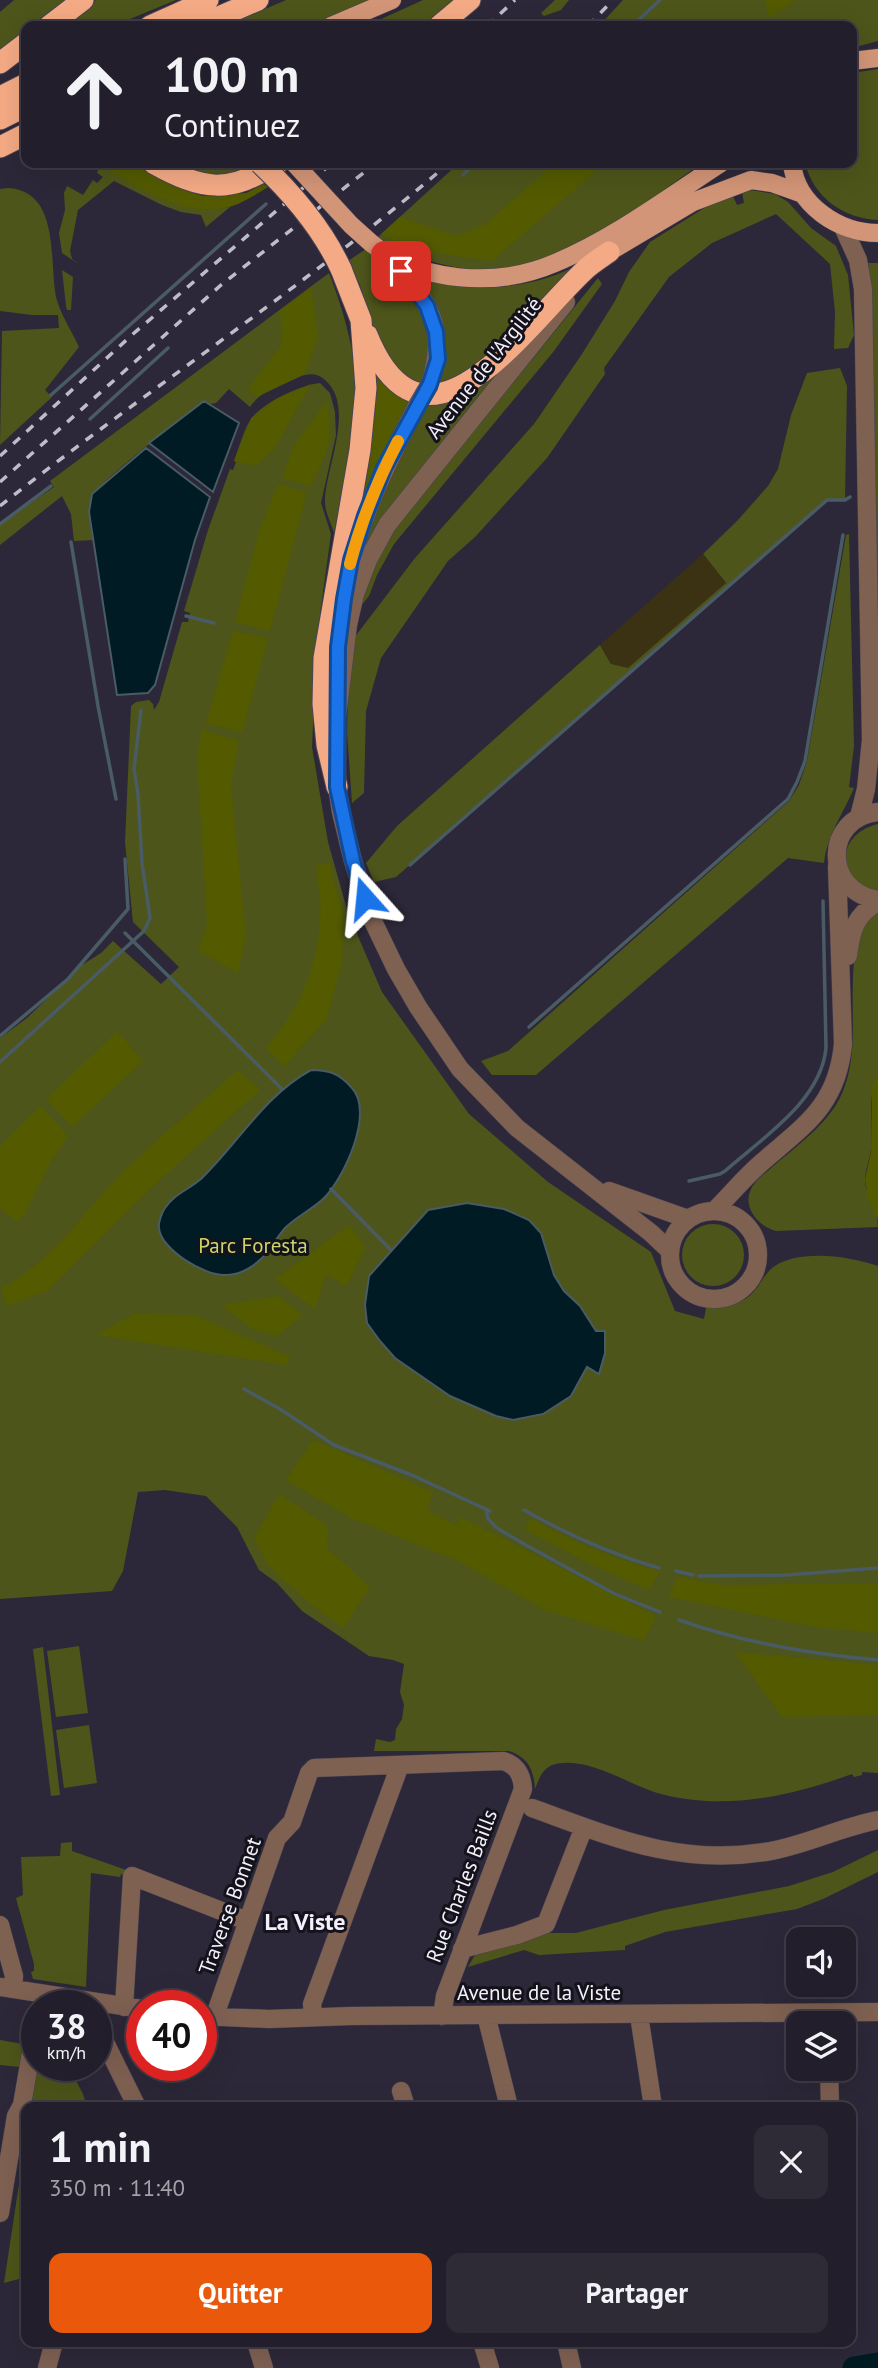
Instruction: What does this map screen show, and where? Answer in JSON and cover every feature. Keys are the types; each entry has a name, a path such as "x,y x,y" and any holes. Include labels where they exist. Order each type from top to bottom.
{"highway":[{"path":"55,21 83,0"},
{"path":"160,21 208,0"},
{"path":"210,21 258,0"},
{"path":"445,21 470,0"},
{"path":"0,63 21,47"},
{"path":"0,97 21,86"},
{"path":"0,119 21,108"},
{"path":"0,147 21,136"},
{"path":"0,162 21,152"},
{"path":"163,168 204,184 221,186 252,179 270,168"},
{"path":"265,168 318,227 341,269 374,352 401,385 420,393 440,395 458,389 479,375 519,340 588,267 609,251"},
{"path":"337,787 327,745 323,704 324,658 360,450 366,388 361,320"}],"main road":[{"path":"343,21 392,0"},
{"path":"857,60 878,58"},
{"name":"Avenue de l'Argilité","path":"299,168 351,225 390,258 423,270 478,278 509,275 554,264 603,238 713,168"},
{"path":"794,168 803,194 814,208 844,228 878,233"},
{"name":"Avenue de l'Argilité","path":"609,251 693,202 751,180 772,183 803,194"}],"street":[{"path":"844,228 858,260 864,312 871,740 866,789 859,817"},
{"name":"Avenue de l'Argilité","path":"609,251 387,525 368,560 355,594 348,625 337,717 337,787 353,861 371,917 418,1007 460,1069 491,1103 552,1158 651,1233 670,1251"},
{"path":"337,717 338,647 351,560 384,468 430,384 438,359 436,332 427,306 390,258"},
{"path":"715,1210 748,1174 822,1106 839,1073 842,1052 842,997 836,851 840,837 848,825 859,817 878,812"},
{"path":"837,866 843,880 853,891 878,901"},
{"path":"842,997 851,931 856,919 878,901"},
{"name":"Avenue de l'Argilité","path":"582,1179 626,1199 688,1219"},
{"path":"739,1186 743,1222 757,1244 757,1263 753,1275 737,1292 726,1297 713,1299 692,1294 674,1274 670,1251 673,1238 688,1219 706,1211 725,1212 743,1222"},
{"name":"Rue Charles Baills","path":"400,1765 498,1760 512,1765 519,1772 523,1783 521,1795 445,1996 442,2016"},
{"path":"313,2017 312,2004 400,1765"},
{"name":"Traverse Bonnet","path":"217,1995 277,1838 292,1822 309,1773 320,1766 400,1765"},
{"path":"533,1808 654,1850 698,1856 725,1856 784,1848 878,1820"},
{"path":"462,1949 517,1935 546,1924 584,1827"},
{"path":"133,1990 132,1876 247,1921"},
{"path":"0,1925 14,1976 7,1988"},
{"name":"Avenue de la Viste","path":"856,2015 878,2012"},
{"path":"486,2015 508,2102"},
{"path":"639,2015 652,2102"},
{"name":"Avenue de la Viste","path":"217,2017 639,2015 786,2017"},
{"path":"112,2056 135,2102"},
{"path":"23,2102 26,2081"},
{"path":"829,2081 830,2102"},
{"path":"0,2213 16,2116 21,2107"},
{"path":"47,2368 53,2347"},
{"path":"258,2347 264,2368"},
{"path":"484,2347 491,2368"},
{"path":"567,2347 572,2368"}],"green space":[{"path":"14,0 70,0 42,21 21,21 21,37 0,52 0,12"},
{"path":"96,0 176,0 125,21 67,21"},
{"path":"286,0 369,0 321,21 238,21"},
{"path":"423,0 460,0 433,21 377,21"},
{"path":"555,0 569,0 561,10 544,16 541,13"},
{"path":"623,0 878,0 878,41 857,47 857,21 604,21"},
{"path":"765,0 796,0 769,18"},
{"path":"878,69 878,220 853,215 832,204 815,186 807,168 857,168 857,72"},
{"path":"95,168 105,168 149,192 179,204 211,209 230,207 206,227 201,215 162,205 114,181 78,210 70,251 72,259 80,265 62,253 59,233 65,210 64,193 67,186 83,195 93,180 97,183 103,177 97,173 98,170"},
{"path":"104,168 143,168 181,189 203,196 246,193 264,184 268,187 234,206 212,210 179,205 147,192"},
{"path":"181,168 251,170 210,178"},
{"path":"454,168 695,168 632,212 579,244 526,265 500,270 452,266 406,253 378,237"},
{"path":"549,168 599,168 492,261 408,249 381,234 400,217 457,236 487,223"},
{"path":"0,189 25,192 37,202 44,214 52,247 56,297 79,347 45,390 52,397 0,445 2,331 59,328 58,315 0,311"},
{"path":"750,190 775,194 788,202 811,228 836,246 848,275 854,335 848,348 834,349 835,312 830,264 776,214 712,243 669,277 604,368 605,374 547,458 475,537 448,561 381,658 366,711 364,793 352,803 347,732 348,688 354,638 415,558 534,424 582,354 615,301 629,272 650,242 709,205 733,196 737,205 744,203 742,192"},
{"path":"366,249 406,286 427,321 431,347 422,389 403,379 372,327 360,285 348,261"},
{"path":"868,263 878,263 878,696 871,292"},
{"path":"580,264 491,359 439,388 445,343 443,330 435,305 417,276 458,286 500,287 541,280"},
{"path":"62,270 73,277 71,310 67,310 66,306"},
{"path":"329,273 350,341 356,393 352,441 334,533 325,502 337,438 338,405 334,391 324,379 309,374 266,392 250,407 229,389 216,403 204,401 194,408 97,490 92,497 90,508 94,540 74,541 71,514 62,496 0,545 0,524 54,487 50,481"},
{"path":"598,278 602,284 554,351 394,544 369,596 360,607 378,556 394,530"},
{"path":"311,288 318,336 305,374 257,397 248,389 282,344 280,310"},
{"path":"518,349 361,566 377,503 398,457 432,400"},
{"path":"840,368 847,386 845,500 827,500 396,877 374,882 366,863 397,826 600,645 611,664 726,583 703,554 768,486 778,469 791,415 807,373"},
{"path":"378,372 394,389 413,401 357,518 375,409 375,373"},
{"name":"Parc Foresta","path":"320,383 330,393 335,412 336,435 321,503 331,534 317,636 312,747 328,842 348,913 382,992 469,1114 548,1182 651,1252 675,1311 704,1319 706,1308 726,1306 745,1299 772,1268 795,1258 839,1257 878,1266 878,1773 862,1772 862,1775 854,1777 852,1774 779,1795 704,1801 654,1792 597,1768 574,1763 548,1767 535,1789 529,1765 509,1751 374,1751 376,1739 390,1742 395,1740 404,1705 400,1692 404,1664 369,1656 302,1611 277,1583 259,1570 237,1527 206,1496 165,1490 138,1492 123,1571 112,1591 0,1599 0,1038 27,1018 82,965 101,953 113,941 161,984 179,967 133,922 125,842 131,706 136,702 149,700 154,710 159,702 182,622 188,622 190,613 184,611 208,530 230,469 233,470 248,424 256,413 273,401 293,391"},
{"path":"311,384 275,448 256,466 234,461 251,418 276,399"},
{"path":"327,401 328,446 310,487 282,478 294,445"},
{"path":"278,484 307,493 270,631 235,622 260,528"},
{"path":"849,534 854,746 849,787 854,788 832,834 824,863 788,858 536,1075 492,1075 481,1061 508,1051 789,801 799,785 807,761 846,535"},
{"path":"233,631 268,638 242,733 206,723"},
{"path":"202,729 239,741 231,784 246,936 238,973 198,951 207,925 197,757"},
{"path":"878,824 878,895 855,883 846,864 846,856 847,848 856,835"},
{"path":"329,863 344,917 342,962 327,1019 284,1066 266,1047 297,1004 310,972 315,956 320,913 316,866"},
{"path":"878,911 878,1074 873,1091 871,1149 865,1181 878,1227 776,1231 762,1224 752,1212 749,1205 750,1190 758,1179 822,1123 836,1105 843,1090 851,1060 853,973 857,944 862,922"},
{"path":"117,1031 143,1061 72,1127 47,1099"},
{"path":"238,1070 260,1090 152,1187 47,1291 7,1306 1,1288 39,1263 125,1170"},
{"path":"878,1074 878,1221 868,1198 865,1179 871,1152 872,1086"},
{"path":"41,1106 68,1136 51,1162 24,1215 17,1222 0,1208 0,1146"},
{"path":"713,1224 725,1226 735,1233 742,1243 742,1267 735,1277 725,1284 713,1286 701,1284 691,1277 684,1267 682,1255 684,1243 691,1233 701,1226"},
{"path":"349,1225 366,1247 346,1286 326,1274 315,1309 275,1279"},
{"path":"278,1296 303,1315 277,1336 254,1330 221,1305"},
{"path":"134,1314 195,1315 290,1357 287,1365 96,1335"},
{"path":"313,1440 433,1492 427,1510 456,1525 461,1517 656,1616 644,1641 545,1610 458,1561 351,1518 286,1480"},
{"path":"279,1494 328,1526 327,1548 370,1587 343,1628 268,1566 254,1538"},
{"path":"531,1518 593,1549 660,1571 649,1590 594,1566 524,1529"},
{"path":"677,1577 722,1585 878,1583 878,1633 815,1627 669,1597"},
{"path":"79,1646 88,1713 56,1717 47,1651"},
{"path":"43,1647 60,1795 51,1796 33,1649"},
{"path":"735,1652 878,1665 878,1715 782,1717"},
{"path":"89,1725 97,1783 64,1788 56,1730"},
{"path":"72,1842 72,1851 129,1871 128,1876 121,1874 120,1877 91,1873 86,1987 33,1979 31,1972 34,1971 34,1964 16,1898 23,1895 21,1857 60,1856 61,1843"},
{"path":"878,1850 878,1872 797,1909 665,1932 625,1946 625,1950 539,1955 524,1950 468,1967 476,1953 549,1933 576,1933 664,1910 789,1886 833,1872"},
{"path":"0,2040 21,2044 20,2067 0,2065"},
{"path":"35,2081 76,2081 85,2102 32,2102"},
{"path":"21,2171 21,2278 4,2283"}],"sand":[{"path":"703,554 726,583 628,668 611,664 600,645"}],"water":[{"path":"204,401 239,423 213,492 149,443"},
{"path":"146,448 210,497 195,540 155,685 148,693 117,695 89,512 92,494"},
{"path":"311,1070 339,1076 352,1088 358,1099 360,1113 354,1146 331,1190 285,1228 265,1255 244,1271 217,1274 196,1266 175,1253 167,1245 159,1228 165,1208 202,1178 280,1092"},
{"path":"467,1203 504,1209 529,1220 541,1233 554,1275 564,1291 580,1306 596,1331 605,1331 605,1353 599,1374 587,1367 571,1396 543,1414 513,1420 496,1416 450,1396 395,1358 367,1323 365,1305 369,1276 428,1210"}],"waterway":[{"path":"637,21 660,0"},
{"path":"463,175 470,168"},
{"path":"51,395 266,204"},
{"path":"90,419 168,348"},
{"path":"0,524 51,486"},
{"path":"410,865 827,500 845,500 850,497"},
{"path":"529,1027 788,799 805,761 843,535"},
{"path":"71,542 116,799"},
{"path":"186,616 214,623"},
{"path":"0,1062 144,931 150,918 134,769 141,710"},
{"path":"0,1036 68,979 128,909 125,859"},
{"path":"689,1181 720,1174 772,1132 802,1102 822,1067 826,1048 823,901"},
{"path":"125,933 282,1089"},
{"path":"331,1189 391,1250"},
{"path":"244,1389 334,1445 414,1476 490,1511"},
{"path":"486,1509 488,1519 497,1528 524,1544 615,1594 660,1612"},
{"path":"524,1510 590,1543 659,1568"},
{"path":"699,1576 787,1575 878,1568"},
{"path":"676,1571 693,1575"},
{"path":"679,1620 777,1646 878,1660"},
{"path":"854,2368 878,2364"}],"railway":[{"path":"492,21 515,0"},
{"path":"593,21 613,0"},
{"path":"0,456 133,334 326,168"},
{"path":"0,482 221,285 370,168"},
{"path":"0,506 283,295 443,168"}],"slow traffic":[{"path":"350,564 365,516 398,441"}],"district":[{"name":"La Viste","path":"305,1922"}],"route":[{"path":"365,898 353,861 337,787 338,647 344,599 351,560 365,516 384,468 430,384 438,359 436,332 427,306 401,271"}]}
